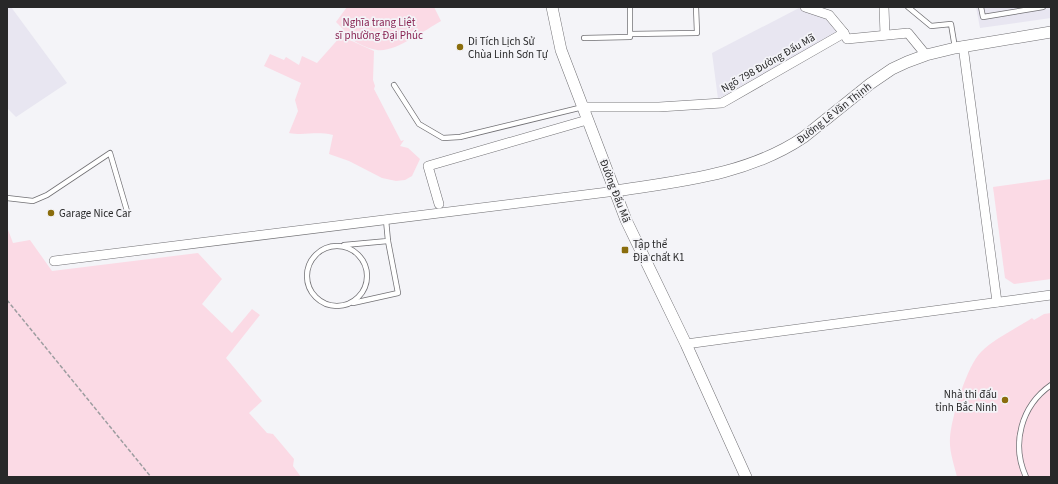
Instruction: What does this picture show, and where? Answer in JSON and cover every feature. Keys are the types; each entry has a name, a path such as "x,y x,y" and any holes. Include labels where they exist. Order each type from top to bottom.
{"street":[{"name":"Đường Đấu Mã","path":"552,7 558,41 582,108 616,191 626,220 686,344 746,477"},
{"path":"805,7 829,11 847,39 908,33 926,55"},
{"path":"884,7 885,35"},
{"name":"Đường Lê Văn Thịnh","path":"616,191 690,180 759,161 791,146 892,69 926,55 959,47 1051,32"},
{"name":"Ngõ 798 Đường Đấu Mã","path":"582,108 659,107 722,103 844,33"},
{"path":"959,47 997,302"},
{"path":"439,204 428,166 587,120"},
{"path":"54,261 616,191"},
{"path":"686,344 1051,295"}],"lane":[{"path":"584,38 630,37 630,7"},
{"path":"630,34 697,33 696,7"},
{"path":"908,7 931,26 952,24 959,47"},
{"path":"981,7 983,16 1043,7"},
{"path":"394,85 419,124 443,138 460,136 582,108"},
{"path":"7,198 33,201 47,195 110,153 127,211"},
{"path":"386,220 388,241 398,293 338,306 326,304 313,294 308,283 308,266 315,256 324,248 388,241"},
{"path":"341,246 351,248 360,255 365,263 368,274 365,289 359,298 350,304"},
{"path":"1026,477 1019,452 1021,426 1032,404 1051,385"}],"path":[{"path":"7,300 151,477"}],"shaded area":[{"path":"7,7 11,7 67,83 16,117 7,108"},
{"path":"976,7 1051,7 1051,18 980,28"},
{"path":"799,8 828,19 838,33 718,99 712,53"}],"green space":[{"name":"Nghĩa trang Liệt sĩ phường Đại Phúc","path":"347,7 434,7 441,21 401,45 384,50 377,50 364,46 343,35 343,29 336,22"},
{"path":"341,36 374,51 374,89 401,141 404,140 400,146 408,148 420,159 412,176 405,180 396,181 382,178 349,161 329,154 333,135 321,133 289,133 298,111 295,100 301,83 264,66 270,54 284,60 286,57 299,65 302,56 317,63"},
{"path":"1051,179 1051,279 1014,284 1005,278 993,187"},
{"path":"7,227 13,243 30,240 52,271 198,253 222,279 202,304 232,333 252,309 260,315 226,358 262,401 249,413 267,433 273,434 294,459 293,466 301,477 7,477"},
{"name":"Nhà thi đấu tỉnh Bắc Ninh","path":"1051,313 1051,477 957,477 950,448 951,429 953,418 970,368 986,347 1032,318 1034,320 1044,314"}],"place":[{"name":"Di Tích Lịch Sử Chùa Linh Sơn Tự","path":"460,47"},
{"name":"Garage Nice Car","path":"51,213"},
{"name":"Tập thể Địa chất K1","path":"625,250"},
{"name":"Nhà thi đấu tỉnh Bắc Ninh","path":"1005,400"}]}
